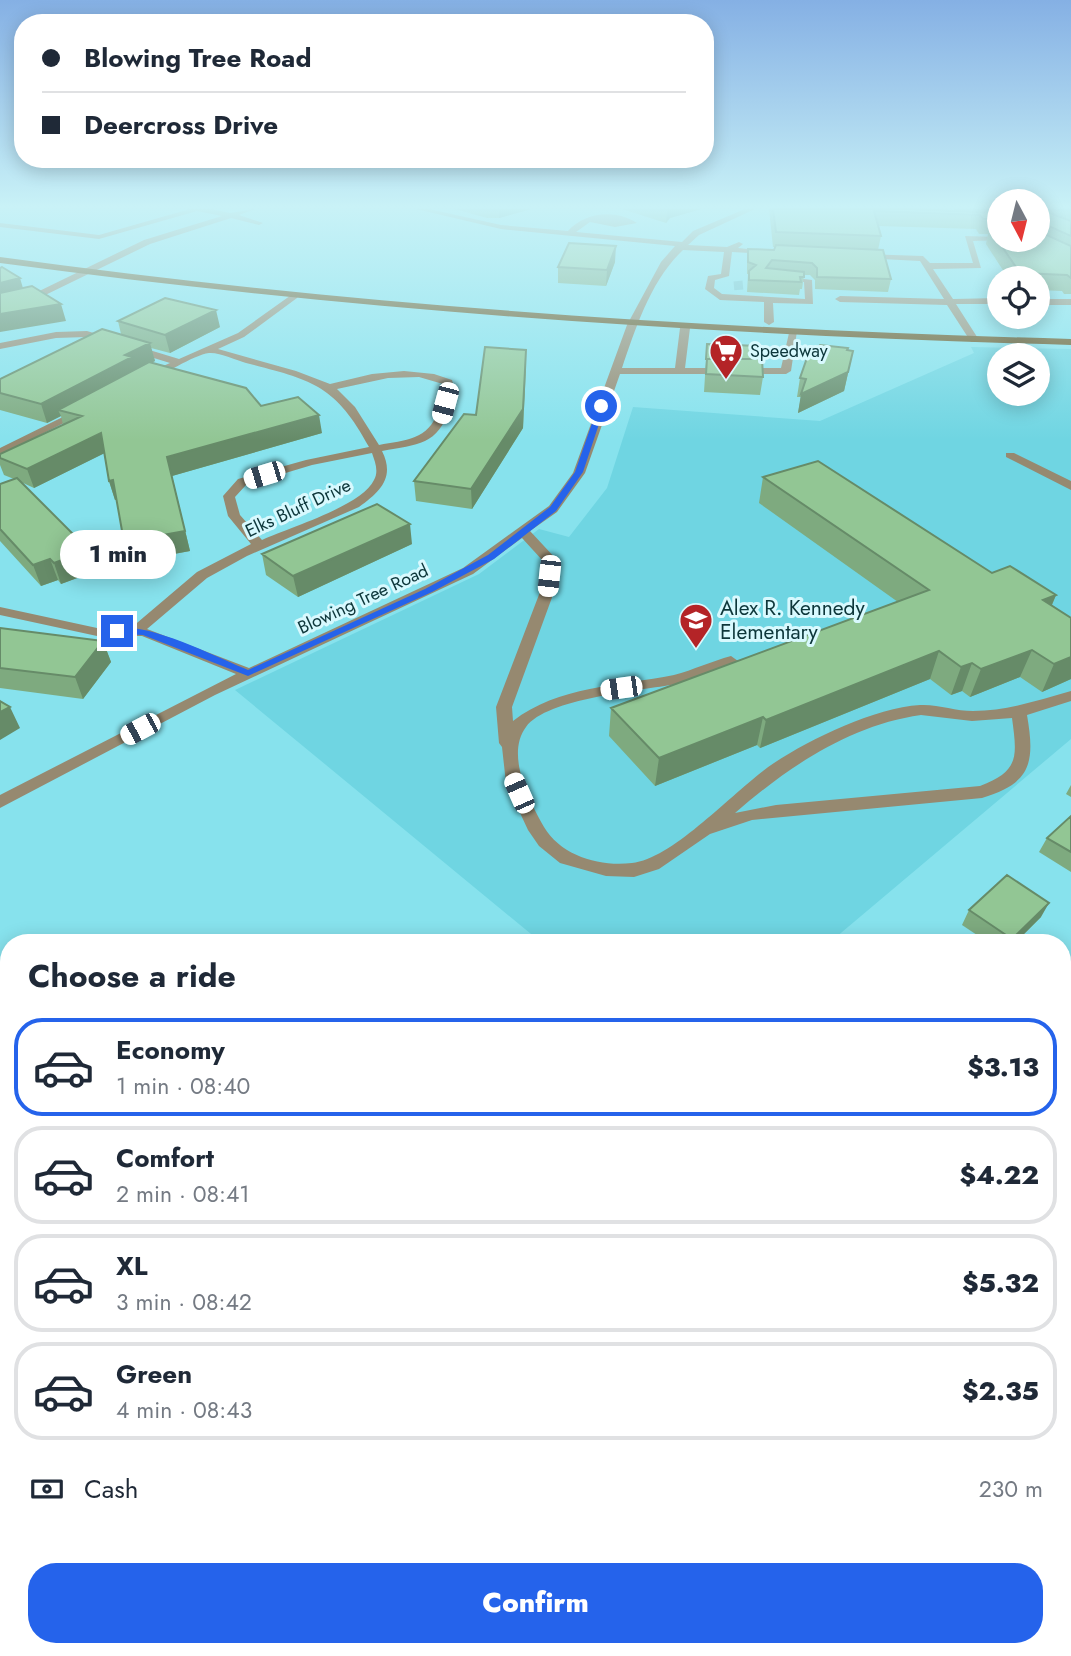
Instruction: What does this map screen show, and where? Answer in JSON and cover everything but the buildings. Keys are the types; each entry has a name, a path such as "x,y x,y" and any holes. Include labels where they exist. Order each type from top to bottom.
{"main road":[{"path":"208,286 294,296 635,320 1071,332"},
{"path":"308,286 635,320 685,328 1071,342"}],"street":[{"path":"0,306 30,299 54,286"},
{"name":"Blowing Tree Road","path":"0,802 248,673 468,571 553,509 579,472 614,371 652,286"},
{"path":"709,286 709,289 720,297 784,297 810,302 809,286"},
{"path":"942,286 974,340"},
{"path":"134,384 241,335 294,296"},
{"path":"763,297 769,322"},
{"path":"840,299 987,301"},
{"path":"1050,302 1071,302"},
{"path":"680,369 685,328"},
{"path":"614,371 786,371 794,333"},
{"path":"0,346 56,335 87,334 178,362"},
{"path":"65,350 87,334"},
{"name":"Elks Bluff Drive","path":"136,631 202,575 355,504 380,483 384,472 383,462 376,449 345,402 328,388 314,381 208,349"},
{"path":"260,546 234,516 229,496 242,482 310,462 425,439 434,432 449,391 447,382 435,376 361,379 328,388"},
{"path":"0,452 98,403"},
{"path":"1010,456 1071,486"},
{"path":"523,531 550,560 547,592 504,707 508,754 513,780 538,833 554,850 572,862 602,870 635,870 660,863 796,757 855,730 903,713 921,710 957,715 1019,714 1071,696"},
{"path":"0,611 97,632 136,631 248,673"},
{"path":"508,754 513,732 521,720 545,706 600,691 677,679 731,661"},
{"path":"698,832 750,814 982,792 1007,784 1022,766 1024,752 1019,714"}],"shaded area":[{"name":"Alex R. Kennedy Elementary","path":"971,347 987,347 987,406 1050,406 1050,349 1071,349 1071,739 840,934 531,934 235,690 479,574 539,529 569,537 607,488 633,407 820,421 974,353"}],"tunnel":[{"path":"738,286 739,292"}],"place":[{"name":"Speedway","path":"726,381"},
{"name":"Alex R. Kennedy Elementary","path":"696,650"}],"route":[{"path":"117,631 144,632 248,673 428,590 491,557 553,509 579,472 601,406"}]}
